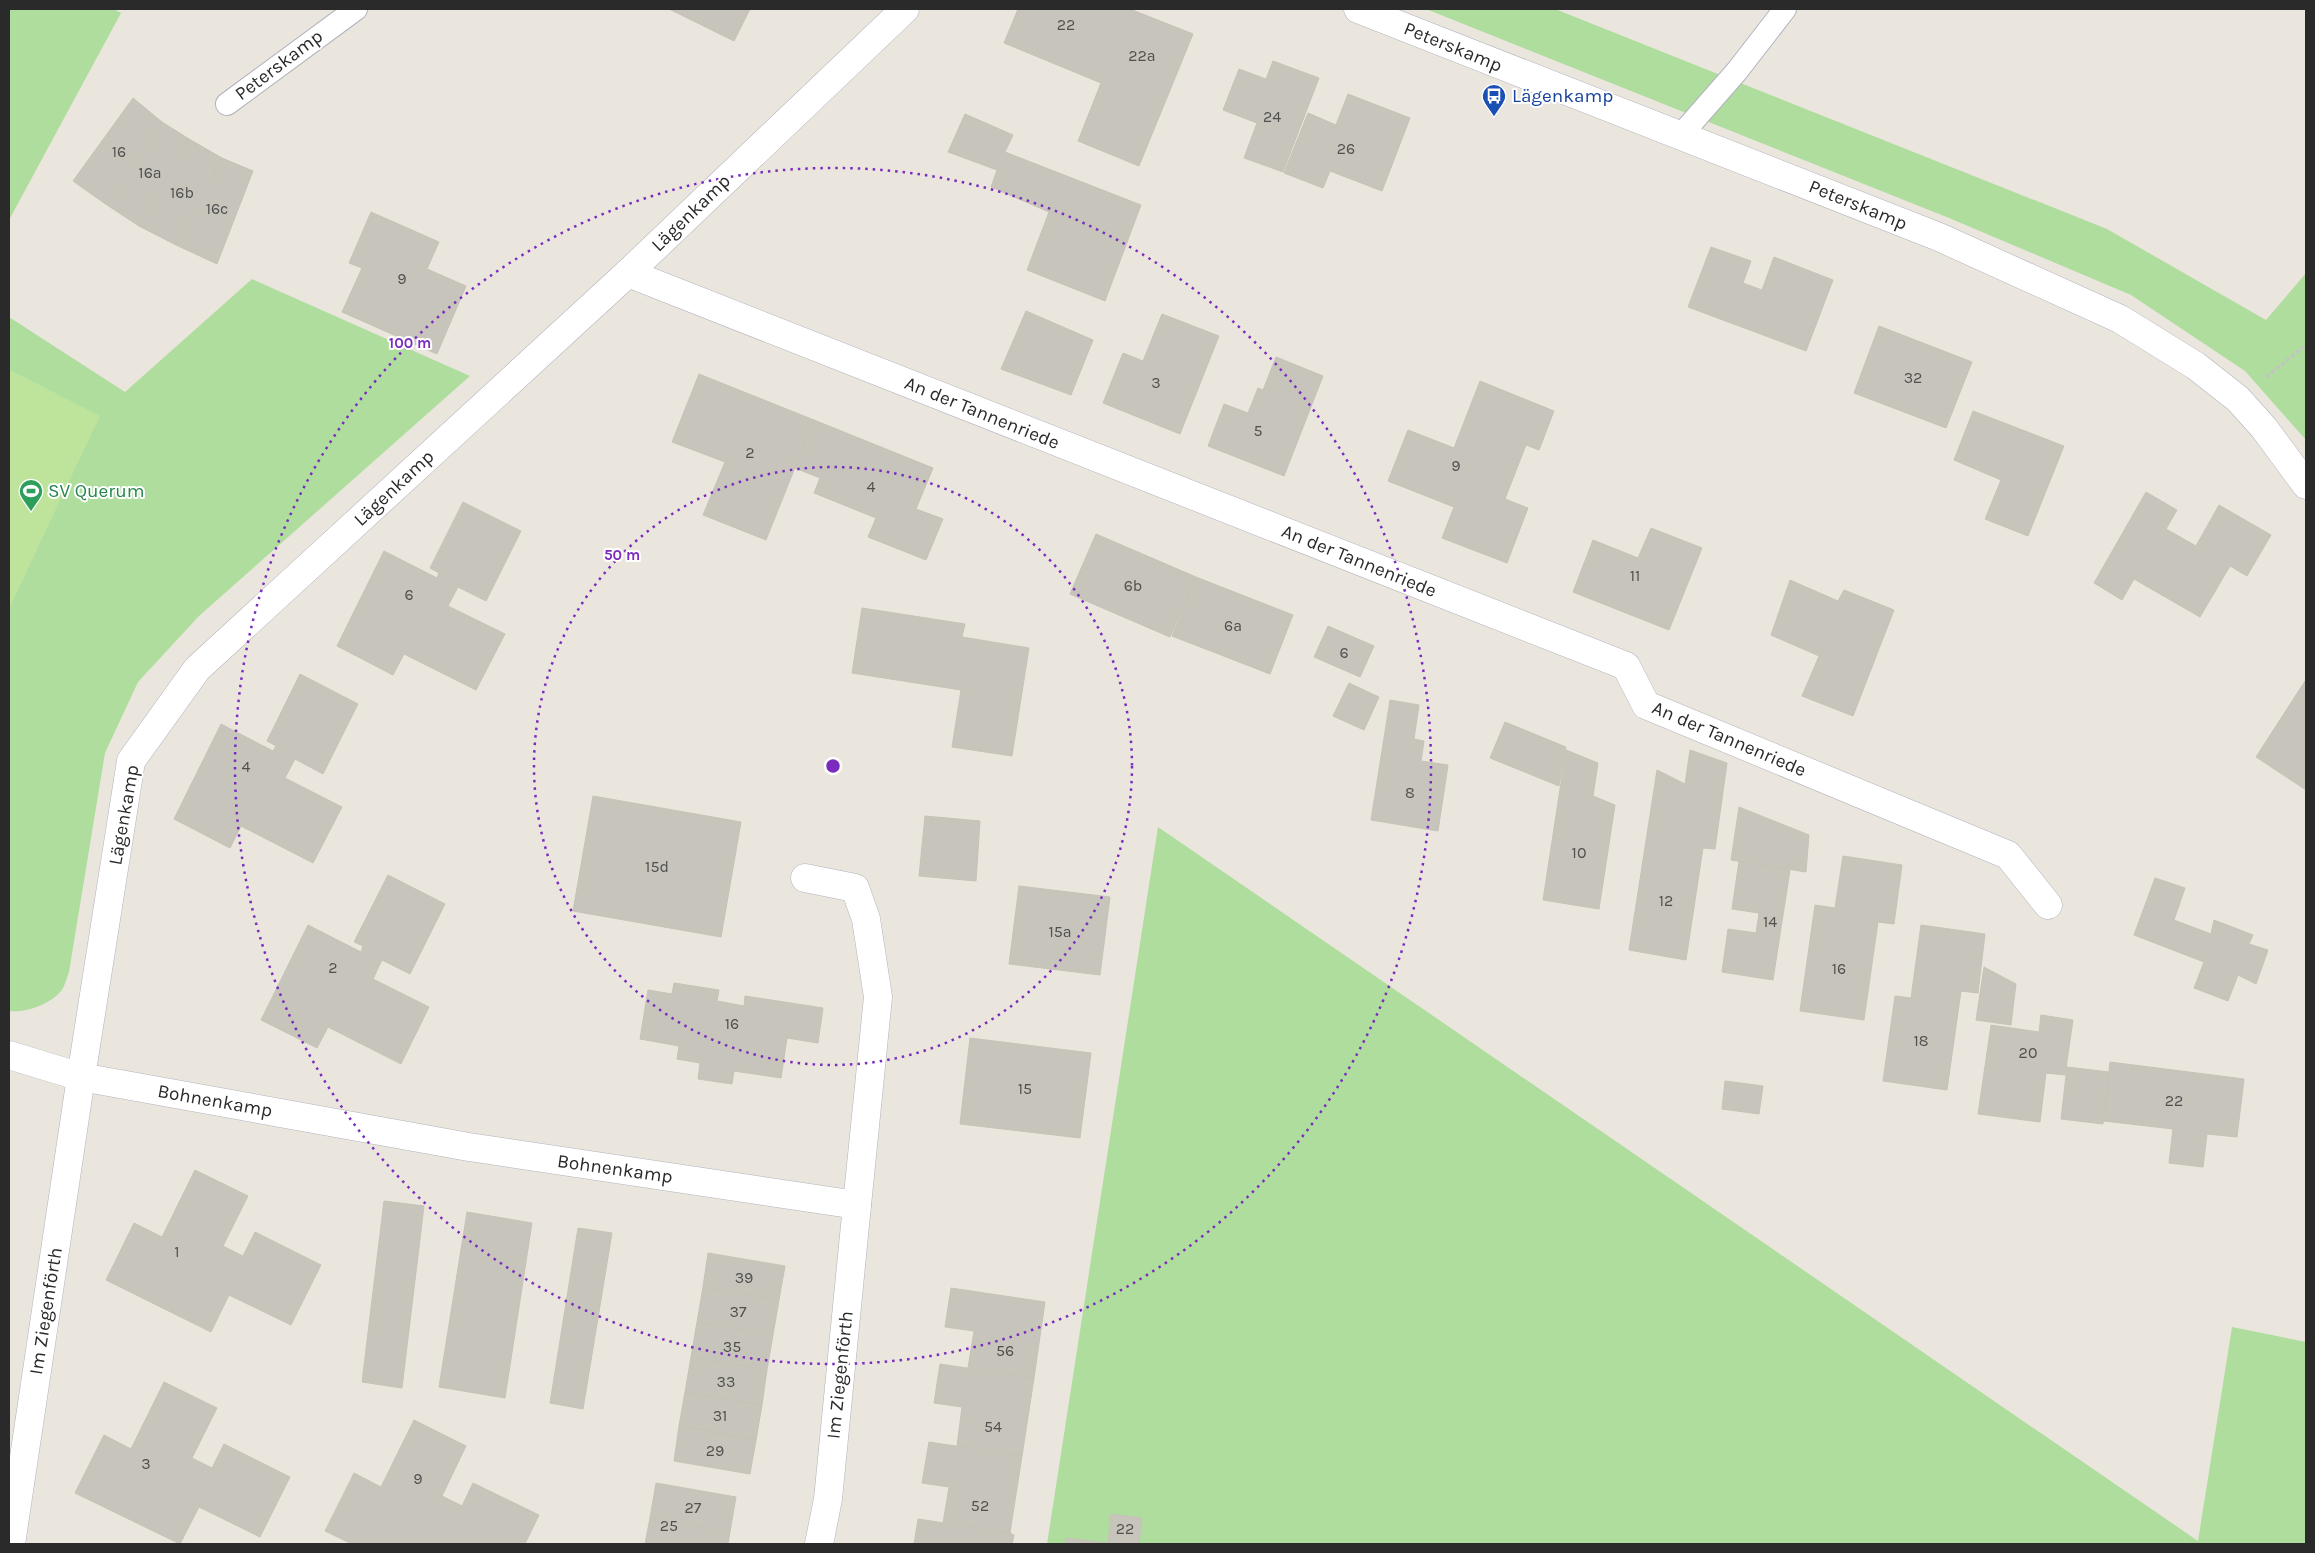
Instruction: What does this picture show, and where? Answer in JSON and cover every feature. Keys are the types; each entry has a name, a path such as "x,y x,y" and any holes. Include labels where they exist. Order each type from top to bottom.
{"street":[{"name":"Lägenkamp","path":"81,1077 131,762 196,669 628,273 905,9"},
{"name":"Peterskamp","path":"1358,9 1940,237 2120,319 2196,366 2238,399 2264,428 2306,485"},
{"name":"An der Tannenriede","path":"628,273 1626,666 1646,705 2008,855 2048,905"},
{"path":"805,878 855,888 866,920 878,997 857,1205"},
{"name":"Bohnenkamp","path":"9,1055 81,1077 469,1147 857,1205"},
{"name":"Im Ziegenförth","path":"11,1544 81,1077"},
{"name":"Im Ziegenförth","path":"820,1544 828,1499 857,1205"}],"lane":[{"name":"Peterskamp","path":"227,104 356,9"},
{"path":"1681,135 1737,71 1785,9"}],"path":[{"path":"2238,399 2306,344"}],"green space":[{"path":"9,9 114,9 121,13 9,220"},
{"path":"1426,9 1555,9 2107,229 2266,320 2306,273 2306,440 2245,371 2131,295 1949,218"},
{"path":"252,279 470,376 199,616 138,682 105,753 69,972 65,983 57,995 45,1003 23,1011 9,1011 9,608 99,416 9,370 9,317 125,392"},
{"name":"SV Querum","path":"9,370 100,416 9,608"},
{"path":"1158,827 2198,1541 2232,1327 2306,1342 2306,1544 1047,1544"}],"building":[{"path":"669,9 750,9 734,41"},
{"path":"1018,9 1130,9 1193,34 1139,166 1078,141 1101,83 1004,43"},
{"path":"1273,61 1319,78 1283,172 1244,158 1257,123 1223,110 1239,69 1266,79"},
{"path":"1348,94 1410,118 1382,191 1330,171 1323,188 1284,173 1308,113 1336,125"},
{"path":"133,98 162,122 107,205 73,181"},
{"path":"965,114 1013,135 1005,152 1141,205 1105,301 1027,270 1049,212 991,187 997,170 948,152"},
{"path":"162,122 189,139 139,226 107,205"},
{"path":"189,139 222,158 176,245 139,226"},
{"path":"222,158 253,171 217,264 176,245"},
{"path":"371,212 439,242 427,269 466,286 437,354 342,312 362,268 349,263"},
{"path":"1711,247 1751,261 1743,283 1762,290 1774,257 1833,280 1806,351 1688,307"},
{"path":"1026,311 1093,340 1071,395 1001,369"},
{"path":"1162,314 1219,336 1180,434 1103,403 1123,353 1143,361"},
{"path":"1879,326 1972,362 1946,428 1854,393"},
{"path":"1276,357 1323,376 1284,476 1208,446 1224,404 1248,413 1258,388 1263,390"},
{"path":"699,374 814,420 766,540 703,515 725,462 672,442"},
{"path":"1480,381 1554,411 1539,450 1526,445 1505,499 1528,508 1507,563 1442,538 1454,507 1388,481 1408,430 1454,448"},
{"path":"1973,411 2064,446 2028,536 1985,519 2001,480 1954,460"},
{"path":"814,420 933,468 916,509 943,519 926,560 868,537 876,518 814,493 820,478 795,468"},
{"path":"2146,492 2177,510 2166,529 2196,546 2219,505 2271,535 2247,576 2230,566 2200,617 2134,579 2122,600 2094,583"},
{"path":"463,502 521,531 486,601 458,587 448,606 505,634 476,690 404,654 393,675 337,646 384,551 437,578 439,573 430,568"},
{"path":"1651,528 1702,548 1669,630 1573,592 1593,540 1638,558"},
{"path":"1096,534 1196,577 1170,637 1070,594"},
{"path":"1196,577 1293,615 1270,674 1172,636"},
{"path":"1790,580 1838,601 1844,590 1894,610 1853,716 1802,696 1819,656 1771,635"},
{"path":"862,608 965,624 962,637 1029,648 1012,756 952,747 961,690 852,673"},
{"path":"1328,626 1374,646 1360,677 1314,657"},
{"path":"300,674 358,704 323,774 295,759 285,778 342,807 313,863 241,826 230,848 174,819 221,724 273,751 276,746 267,741"},
{"path":"2306,682 2306,790 2256,757"},
{"path":"1349,683 1379,697 1364,730 1333,716"},
{"path":"1390,700 1419,705 1414,739 1424,741 1421,761 1448,765 1438,831 1371,820"},
{"path":"1505,722 1566,747 1559,786 1490,758"},
{"path":"1566,750 1598,763 1593,796 1615,805 1599,909 1543,900"},
{"path":"1690,750 1727,763 1715,849 1703,848 1686,960 1629,950 1657,770 1685,784"},
{"path":"593,796 741,822 721,937 573,911"},
{"path":"1739,807 1809,835 1806,872 1731,860"},
{"path":"925,816 980,821 976,881 919,876"},
{"path":"1843,856 1902,865 1894,924 1878,922 1864,1020 1800,1011 1815,905 1835,908"},
{"path":"1739,861 1790,870 1773,980 1722,972 1728,929 1756,933 1759,913 1732,909"},
{"path":"388,875 445,904 410,974 382,960 373,979 429,1007 401,1064 328,1027 317,1048 261,1020 308,925 361,952 363,946 354,942"},
{"path":"2155,878 2185,888 2174,920 2211,934 2214,920 2253,935 2249,944 2268,950 2256,984 2238,975 2228,1001 2194,988 2204,962 2134,935"},
{"path":"1019,886 1110,897 1100,975 1009,964"},
{"path":"1921,925 1985,934 1978,993 1961,991 1947,1090 1883,1081 1895,996 1911,998"},
{"path":"1984,967 2016,984 2011,1025 1976,1020"},
{"path":"674,983 719,990 717,1001 744,1006 745,996 823,1008 818,1043 787,1038 781,1078 734,1071 732,1084 698,1079 700,1063 677,1059 679,1046 640,1039 648,990 672,994"},
{"path":"2041,1015 2073,1020 2065,1075 2046,1073 2040,1122 1978,1114 1991,1025 2039,1032"},
{"path":"970,1038 1091,1053 1080,1138 960,1124"},
{"path":"2110,1062 2244,1079 2237,1137 2207,1134 2203,1167 2169,1163 2173,1129 2104,1121"},
{"path":"2067,1067 2109,1072 2103,1124 2061,1119"},
{"path":"1725,1081 1763,1086 1759,1114 1722,1109"},
{"path":"195,1170 248,1196 223,1246 243,1256 255,1232 321,1265 291,1325 229,1295 211,1332 106,1280 134,1223 162,1237"},
{"path":"384,1201 424,1206 402,1388 362,1382"},
{"path":"467,1212 532,1223 505,1398 439,1387"},
{"path":"578,1228 612,1233 583,1409 550,1403"},
{"path":"708,1253 785,1266 779,1300 703,1287"},
{"path":"703,1287 779,1300 773,1335 697,1322"},
{"path":"951,1288 1045,1302 1034,1378 968,1368 974,1331 945,1327"},
{"path":"697,1322 773,1335 767,1370 691,1357"},
{"path":"691,1357 767,1370 762,1405 685,1392"},
{"path":"940,1364 1034,1378 1022,1456 957,1446 962,1407 934,1403"},
{"path":"164,1382 217,1408 192,1458 212,1468 224,1444 290,1477 260,1537 199,1507 180,1544 75,1493 104,1435 131,1449"},
{"path":"685,1392 762,1405 756,1440 679,1426"},
{"path":"414,1420 466,1446 442,1496 462,1506 473,1483 539,1515 525,1544 352,1544 325,1531 354,1473 381,1487"},
{"path":"679,1426 756,1440 750,1474 674,1461"},
{"path":"929,1442 1022,1456 1010,1533 943,1523 949,1487 922,1483"},
{"path":"656,1483 736,1497 730,1532 650,1518"},
{"path":"1111,1514 1142,1518 1139,1544 1065,1544 1066,1538 1108,1543"},
{"path":"650,1518 730,1532 728,1544 645,1544"},
{"path":"918,1519 1014,1535 1012,1544 914,1544"}],"place":[{"name":"Lägenkamp","path":"1494,117"},
{"name":"SV Querum","path":"31,512"}]}
